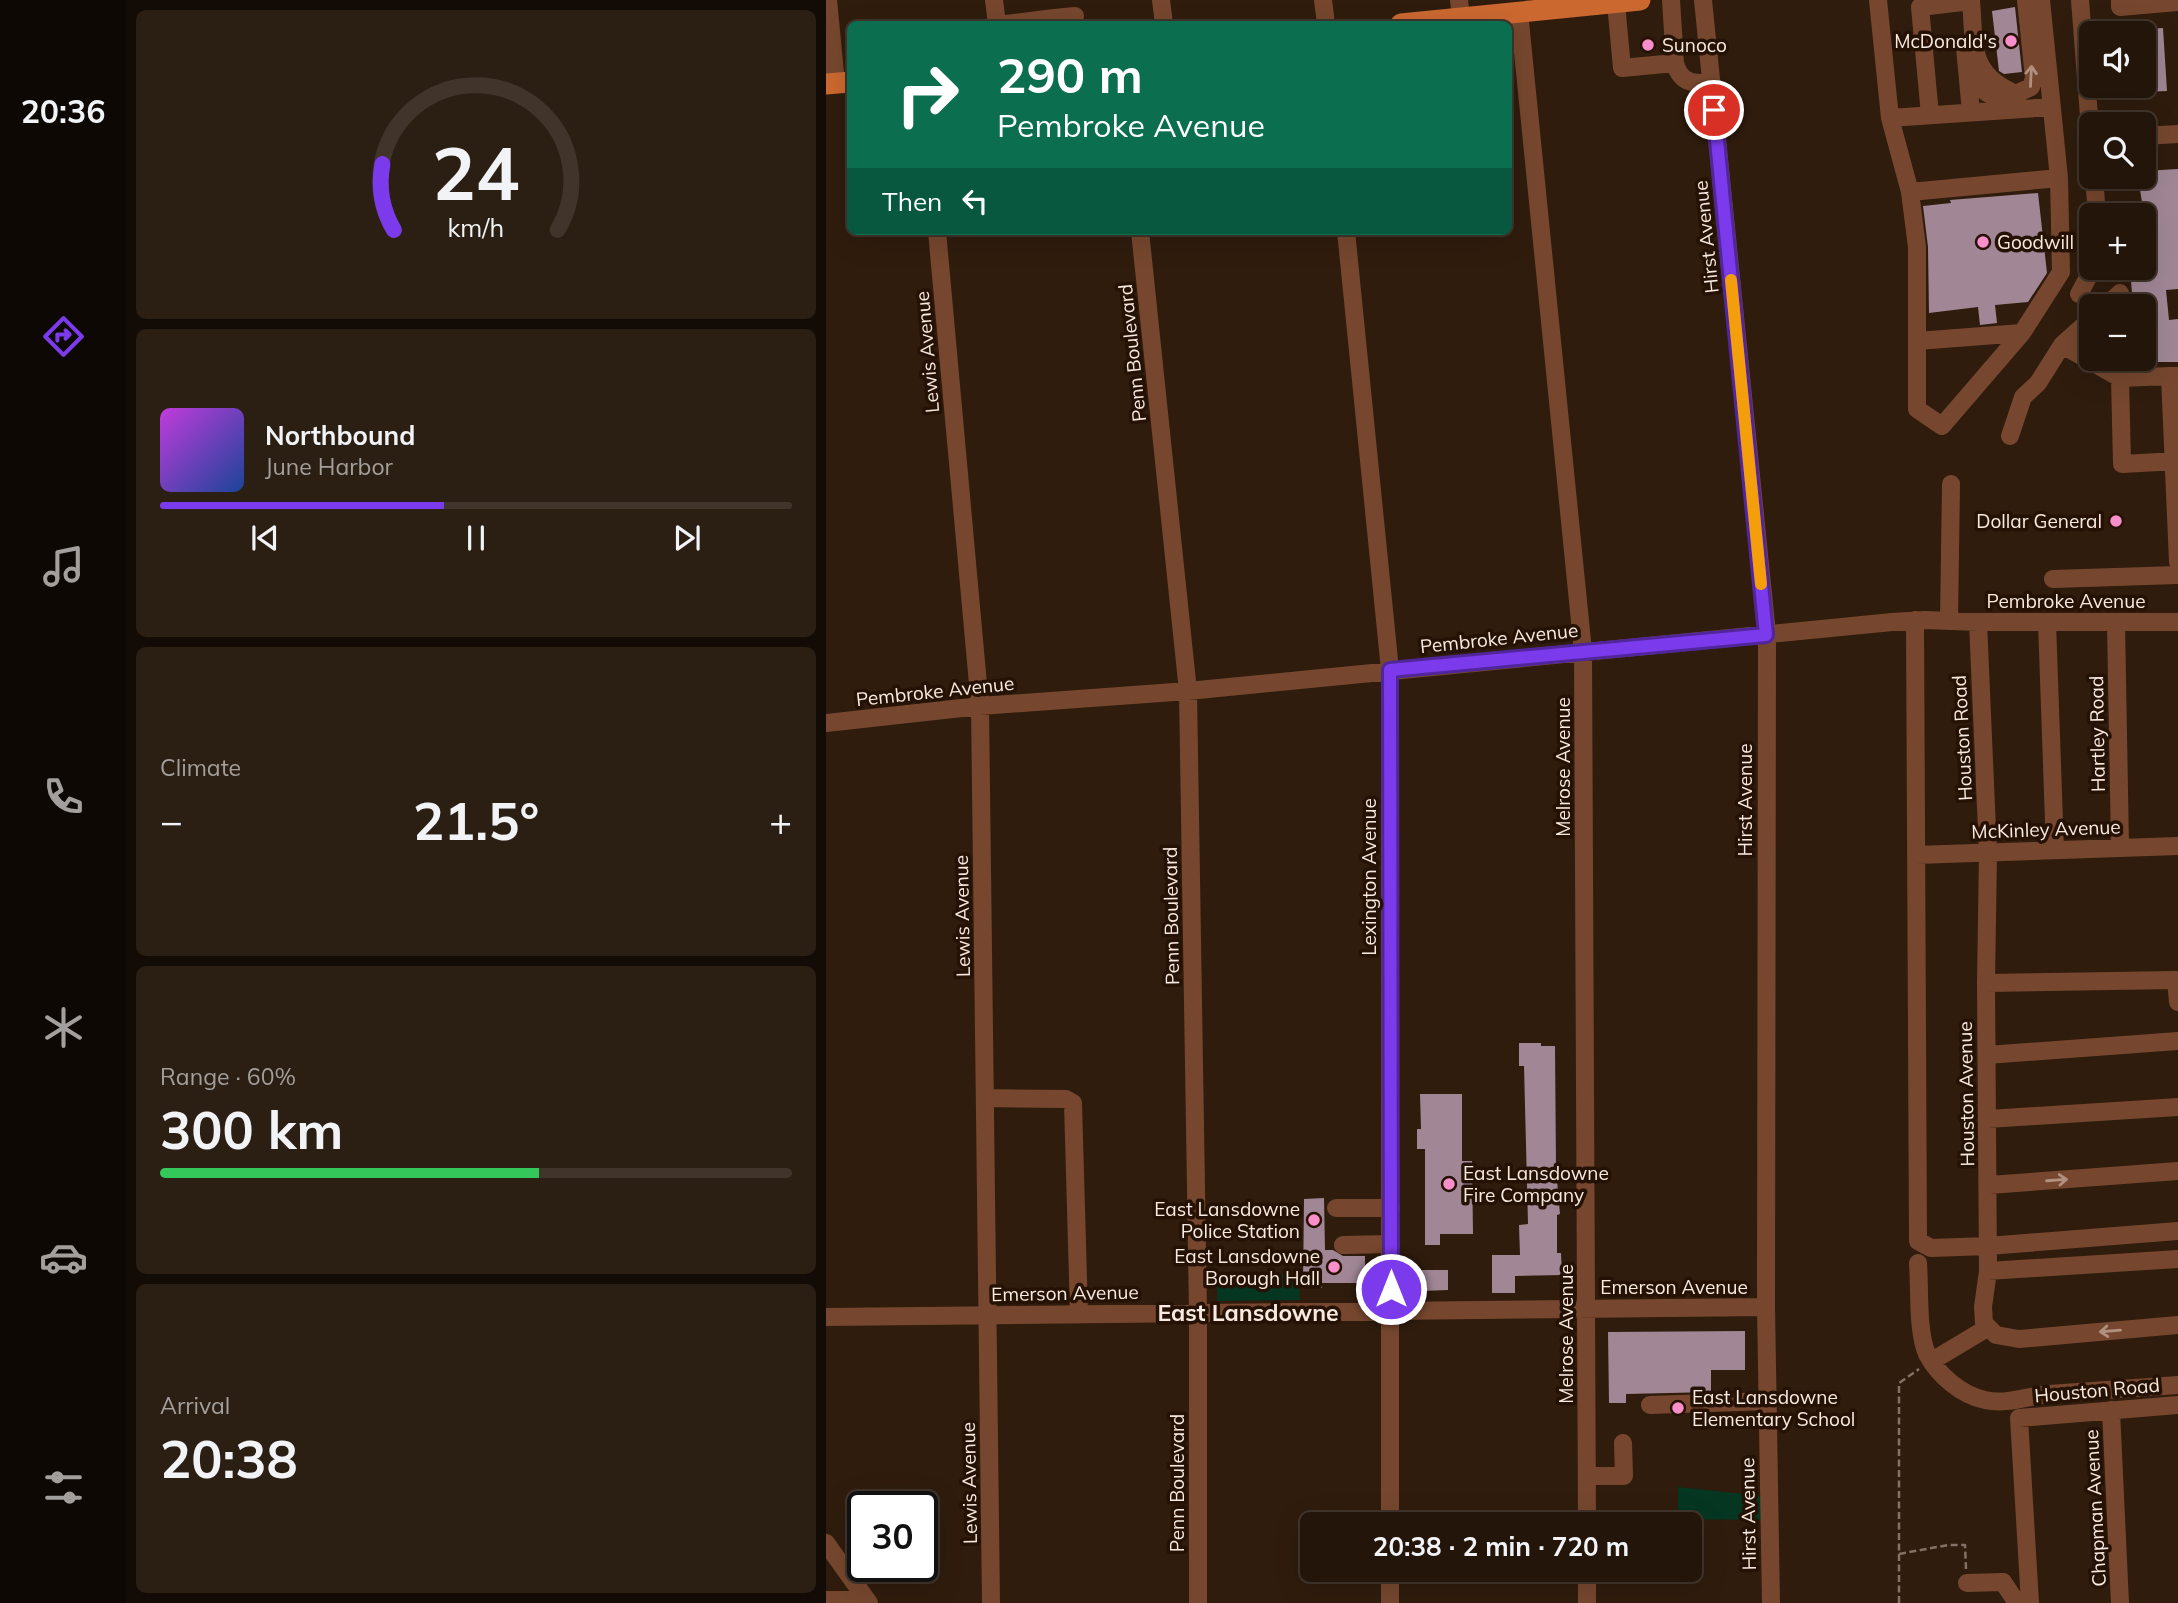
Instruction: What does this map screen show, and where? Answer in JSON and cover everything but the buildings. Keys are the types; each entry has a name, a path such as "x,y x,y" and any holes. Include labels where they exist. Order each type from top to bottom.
{"main road":[{"path":"1413,21 1460,9 1530,8 1640,0"}],"street":[{"path":"828,0 838,83"},
{"path":"994,0 997,21"},
{"path":"1161,0 1164,21"},
{"path":"1323,0 1326,21"},
{"path":"1671,0 1677,73 1686,81 1695,84 1712,83"},
{"name":"Hirst Avenue","path":"1703,0 1766,635 1766,1307 1771,1603"},
{"path":"1878,0 1890,118 1910,192 1917,247 1917,410 1942,426 2022,333 2061,272 2059,177 2042,6 2025,0 2034,78 2031,87 2016,94 2000,85 1980,67 1976,57 1970,1"},
{"path":"2080,0 2089,112"},
{"path":"2120,0 2120,7 2178,2"},
{"path":"1930,115 1920,6 1970,1"},
{"path":"1970,1 1971,112"},
{"path":"1616,3 1622,68 1675,63"},
{"name":"Melrose Avenue","path":"1530,8 1583,651 1587,1512"},
{"path":"1054,21 1075,16"},
{"path":"1890,118 2051,107"},
{"path":"2156,135 2178,134"},
{"path":"1910,192 2059,177"},
{"name":"Lewis Avenue","path":"937,235 980,706 991,1603"},
{"name":"Penn Boulevard","path":"1140,235 1188,691 1198,1313 1198,1603"},
{"name":"Lexington Avenue","path":"1346,235 1390,670 1390,1512"},
{"path":"2078,294 2087,280"},
{"path":"2010,436 2022,397 2038,383 2062,345 2079,330"},
{"path":"1917,341 2022,333"},
{"path":"2062,345 2120,378 2174,376 2178,562"},
{"path":"2120,378 2122,464 2176,461"},
{"path":"1949,621 1951,484"},
{"path":"2053,579 2178,575"},
{"path":"1915,620 1918,1241 1931,1248 1988,1246 2178,1231"},
{"name":"Pembroke Avenue","path":"826,723 980,706 1188,691 1915,620 2178,622"},
{"name":"Houston Road","path":"1978,622 1988,853"},
{"path":"2047,622 2055,850"},
{"name":"Hartley Road","path":"2116,622 2120,846"},
{"name":"McKinley Avenue","path":"1916,855 2178,846"},
{"name":"Houston Avenue","path":"1988,853 1986,983 1989,1185 1988,1271 1983,1307 1984,1323 1989,1329"},
{"path":"1986,983 2176,980 2178,1002"},
{"path":"1987,1055 2178,1041"},
{"path":"985,1098 1066,1099 1073,1103 1079,1314"},
{"path":"1988,1119 2178,1107"},
{"path":"1989,1185 2178,1171"},
{"path":"1336,1208 1391,1208"},
{"path":"1343,1245 1391,1244"},
{"path":"1988,1271 2178,1259"},
{"path":"1918,1263 1922,1337 1932,1361 1946,1379 1967,1393 1984,1400 2007,1402 2044,1395 2178,1385"},
{"name":"Emerson Avenue","path":"826,1317 1766,1307"},
{"path":"1932,1361 1989,1329 2004,1337 2018,1339 2178,1325"},
{"path":"1650,1405 1768,1401"},
{"name":"Houston Road","path":"2031,1603 2019,1418 2178,1405"},
{"name":"Chapman Avenue","path":"2111,1410 2120,1603"},
{"path":"1587,1476 1625,1476 1623,1443"},
{"path":"826,1543 868,1602"},
{"path":"1967,1583 2003,1581 2017,1603"},
{"path":"1390,1582 1390,1603"},
{"path":"1587,1582 1587,1603"},
{"path":"826,1600 868,1602"}],"path":[{"path":"1899,1603 1899,1383 1932,1361"},
{"path":"1899,1555 1948,1545 1965,1545 1967,1583"}],"green space":[{"path":"1268,1274 1299,1274 1300,1300 1217,1301 1217,1277 1267,1277"},
{"path":"1678,1487 1764,1496 1764,1520 1702,1519 1702,1512 1678,1512"}],"slow traffic":[{"path":"1731,280 1761,584"}],"place":[{"name":"McDonald's","path":"2011,41"},
{"name":"Sunoco","path":"1648,45"},
{"name":"Goodwill","path":"1983,242"},
{"name":"Dollar General","path":"2116,521"},
{"name":"East Lansdowne Fire Company","path":"1449,1184"},
{"name":"East Lansdowne Police Station","path":"1314,1220"},
{"name":"East Lansdowne Borough Hall","path":"1334,1267"},
{"name":"East Lansdowne Elementary School","path":"1678,1408"}],"district":[{"name":"East Lansdowne","path":"1248,1312"}],"route":[{"path":"1391,1289 1390,670 1766,635 1714,110"}]}
